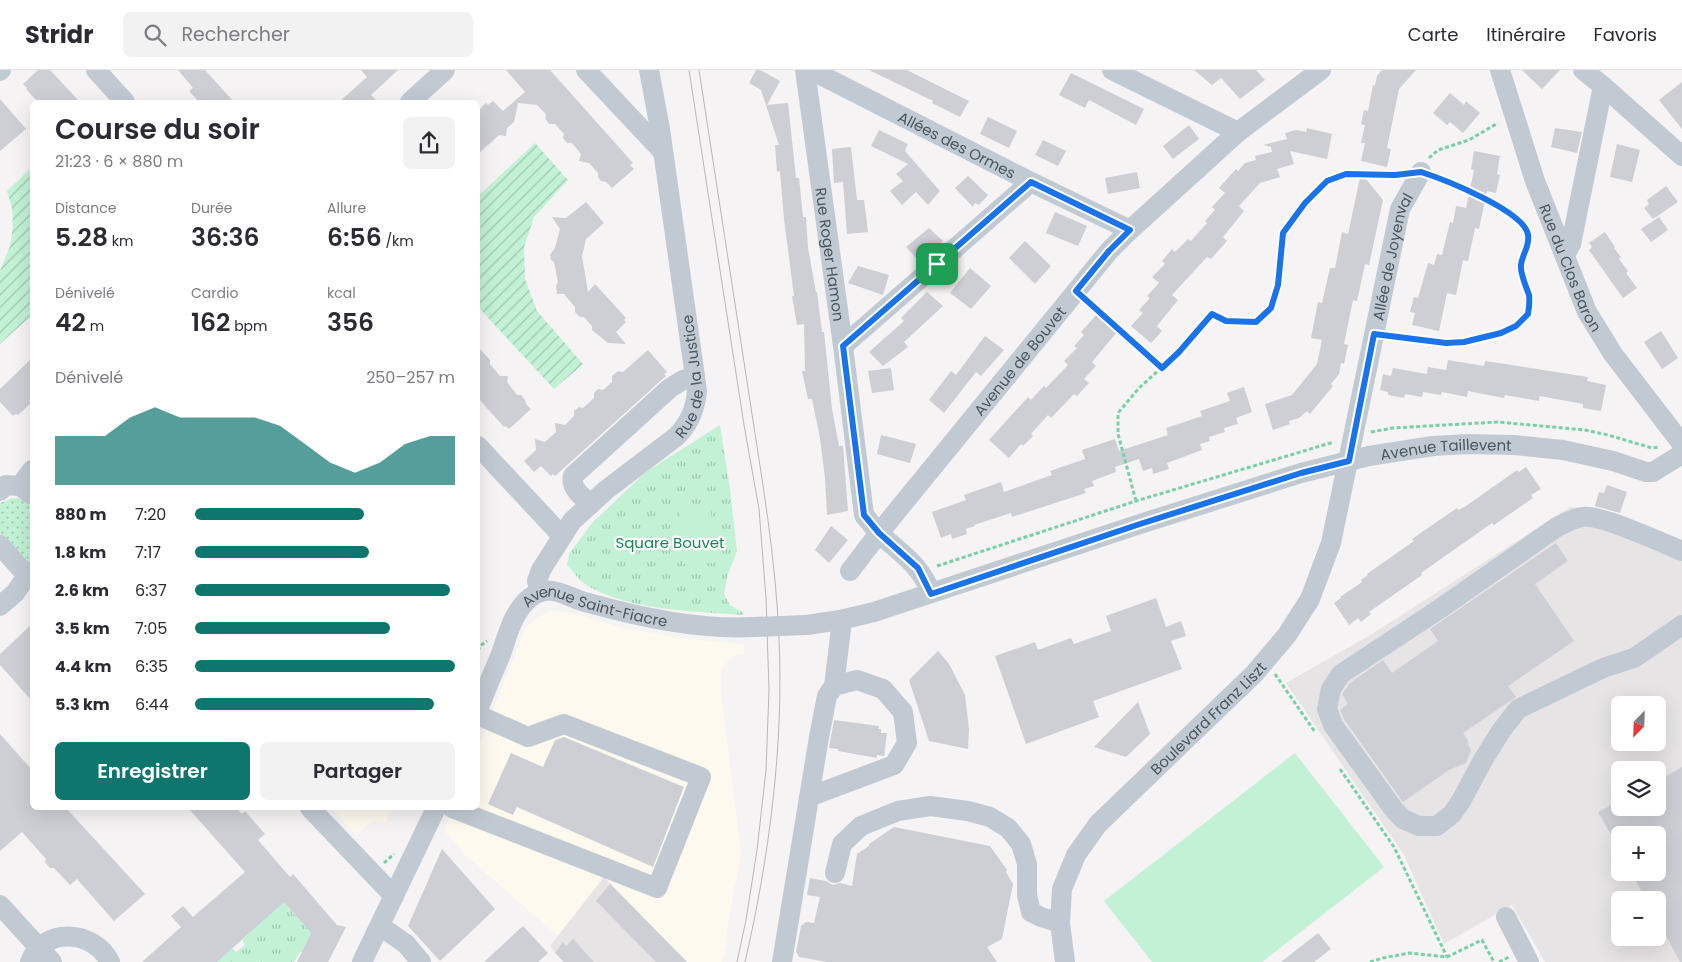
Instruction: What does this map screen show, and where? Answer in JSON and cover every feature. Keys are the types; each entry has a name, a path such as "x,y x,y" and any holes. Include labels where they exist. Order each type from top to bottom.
{"street":[{"path":"96,70 123,100"},
{"path":"412,100 445,70"},
{"path":"586,70 663,152"},
{"name":"Rue de la Justice","path":"540,592 537,582 541,570 572,521 606,490 677,436 687,426 696,406 697,391 663,152 649,70"},
{"name":"Rue Roger Hamon","path":"805,70 864,515 879,533 912,561 922,573 931,594"},
{"name":"Allées des Ormes","path":"811,70 1130,230"},
{"path":"1112,70 1238,132"},
{"name":"Avenue de Bouvet","path":"850,571 1109,251 1238,132 1321,70"},
{"name":"Rue du Clos Baron","path":"1500,70 1535,181 1587,312 1613,354 1682,444"},
{"path":"1583,70 1682,156"},
{"path":"1565,255 1571,244 1603,86"},
{"name":"Allée de Joyenval","path":"1349,461 1400,209 1421,172"},
{"path":"843,346 1031,182"},
{"path":"591,504 574,487 573,476 670,388 683,380 695,377"},
{"name":"Avenue Taillevent","path":"807,625 874,612 1291,476 1390,452 1433,446 1468,444 1514,445 1563,450 1613,460 1646,472 1653,472 1682,454"},
{"path":"480,448 562,536"},
{"name":"Boulevard Franz Liszt","path":"1065,962 1060,922 1062,889 1076,855 1098,824 1254,674 1287,635 1310,599 1331,543 1349,461"},
{"path":"0,491 6,486 26,490 30,477"},
{"path":"1682,551 1596,517 1583,517 1570,521 1557,527 1441,608 1341,674 1330,689 1327,709 1333,725 1403,820 1419,826 1437,826 1452,814 1461,801 1483,760 1518,708 1603,668 1634,658 1682,626"},
{"path":"0,545 21,569 30,573"},
{"path":"0,606 15,593 30,574"},
{"name":"Avenue Saint-Fiacre","path":"480,705 515,616 530,598 548,590 659,620 731,628 807,625"},
{"path":"782,962 827,696 834,686 841,629 840,620"},
{"path":"809,797 894,765 907,744 903,712 883,689 857,680 834,686"},
{"path":"457,810 657,888 701,777 564,724 528,737 480,717"},
{"path":"835,873 842,844 861,826 898,811 930,806 968,811 990,817 1008,828 1021,844 1027,864 1027,895 1031,912 1060,922"},
{"path":"312,810 394,896"},
{"path":"362,962 435,810"},
{"path":"0,905 40,957 50,941 62,936 75,936 87,939 98,946 110,962"},
{"path":"1506,917 1529,962"},
{"path":"380,926 406,944 421,962"}],"path":[{"path":"1421,172 1428,159 1438,150 1469,140 1514,115"},
{"path":"1136,501 1118,434 1118,413 1139,388 1179,352 1212,314 1226,321 1256,322 1271,308 1278,285 1283,233 1305,203 1327,181 1346,174 1395,175 1421,172 1446,180 1495,204 1516,219 1528,233 1528,246 1521,266 1530,297 1528,314 1516,326 1501,333 1464,342 1446,343 1374,334"},
{"path":"1076,291 1162,368"},
{"path":"930,569 1136,501 1339,440"},
{"path":"1266,661 1316,734"},
{"path":"1338,766 1394,847 1447,956"},
{"path":"1370,962 1408,953 1447,956 1482,940 1494,962"},
{"path":"1499,962 1505,959"}],"shaded area":[{"path":"1570,507 1594,508 1682,540 1682,962 1545,962 1512,905 1444,944 1404,855 1286,683 1372,634"},
{"path":"553,610 571,613 624,628 681,638 744,644 744,654 733,656 721,669 721,694 741,853 726,936 728,940 722,962 687,962 604,877 558,936 464,854 444,830 452,810 480,810 480,743 525,629 536,618"},
{"path":"333,810 391,810 386,823 375,821 356,835"},
{"path":"604,877 687,962 564,962 550,946"}],"green space":[{"path":"535,143 568,180 534,217 524,247 525,279 537,311 583,364 554,389 480,309 480,194"},
{"path":"30,169 30,317 0,344 0,271 10,246 13,226 12,208 7,191"},
{"name":"Square Bouvet","path":"720,425 737,551 728,574 724,594 730,605 744,613 743,615 683,611 642,605 603,594 583,583 567,565 569,554 593,522 646,472"},
{"path":"13,498 21,499 30,506 30,564 25,563 0,538 0,503"},
{"path":"711,509 714,563 682,564 680,510"},
{"path":"1295,753 1384,867 1262,962 1152,962 1104,901"},
{"path":"283,901 311,933 302,952 300,952 294,962 217,962 232,948 236,952 245,945 242,940"}],"building":[{"path":"38,70 50,70 78,100 36,100 23,84"},
{"path":"178,70 205,70 232,100 197,100 189,91 193,88"},
{"path":"361,70 398,70 371,95 376,100 341,100 367,77"},
{"path":"506,70 550,70 633,163 630,165 634,169 612,188 606,182 601,181 598,173 589,163 579,161 581,154 572,143 567,143 563,138 564,134 555,124 549,124 545,118 546,114 537,105 518,103 514,122 507,128 506,136 499,135 480,152 480,109 486,103 488,105 493,101 503,111 525,92"},
{"path":"756,70 760,70 780,81 767,105 788,103 796,178 799,178 803,217 806,217 808,248 817,292 822,332 824,332 832,409 839,446 843,446 848,511 827,515 820,438 812,399 808,399 802,371 805,371 804,324 797,325 792,296 794,296 780,171 777,172 775,145 779,145 761,90 749,83"},
{"path":"869,70 907,70 969,101 960,117 932,103 933,101"},
{"path":"1194,70 1256,70 1265,80 1240,99 1221,78 1212,85"},
{"path":"1382,70 1416,70 1399,89 1387,148 1391,149 1387,167 1361,161 1365,143 1361,143 1365,125 1361,124 1364,110 1368,111 1373,85 1375,86 1377,76"},
{"path":"1522,70 1560,70 1542,89"},
{"path":"1071,73 1144,109 1136,125 1089,100 1085,108 1059,95"},
{"path":"1682,82 1682,129 1659,100"},
{"path":"1450,93 1464,105 1466,101 1480,113 1463,133 1450,122 1447,125 1433,113"},
{"path":"0,99 26,129 0,151"},
{"path":"988,117 1017,131 1009,148 980,134"},
{"path":"1189,125 1199,139 1173,159 1163,146"},
{"path":"1307,128 1332,134 1327,159 1290,151 1294,164 1277,169 1280,177 1260,183 1239,206 1244,211 1223,237 1227,241 1211,259 1207,257 1172,295 1178,300 1157,326 1162,331 1151,343 1131,326 1143,313 1139,310 1150,298 1147,296 1159,283 1152,277 1165,264 1162,261 1172,249 1175,252 1188,239 1191,241 1207,223 1205,221 1215,210 1212,207 1225,193 1219,188 1236,169 1238,171 1245,163 1256,160 1255,156 1272,152 1271,147 1263,145 1287,139 1285,133 1296,130 1306,132"},
{"path":"1555,128 1582,132 1577,153 1551,147"},
{"path":"879,130 908,144 905,151 940,191 928,205 916,192 902,205 890,191 903,181 896,174 908,164 871,146"},
{"path":"1043,140 1066,151 1058,166 1035,155"},
{"path":"1617,144 1640,150 1632,182 1610,177"},
{"path":"851,147 857,200 864,200 868,232 847,234 843,182 834,183 832,149"},
{"path":"1474,151 1500,156 1497,174 1500,175 1496,193 1487,191 1479,229 1475,228 1468,261 1463,260 1456,295 1447,293 1439,331 1412,325 1415,313 1410,312 1414,297 1418,298 1428,263 1434,265 1437,254 1442,255 1450,222 1453,223 1456,206 1466,208 1474,170 1471,169"},
{"path":"1137,172 1140,188 1108,194 1105,178"},
{"path":"1361,173 1383,200 1369,265 1365,264 1357,301 1353,300 1344,344 1348,345 1344,364 1341,363 1339,374 1331,384 1333,386 1310,414 1307,411 1299,418 1289,421 1290,424 1273,430 1265,404 1292,395 1317,364 1322,340 1311,338 1318,302 1322,303 1330,268 1335,268 1342,232 1348,234"},
{"path":"968,176 988,195 979,205 975,203 973,207 955,188"},
{"path":"1666,186 1678,202 1653,219 1644,208 1649,204 1647,200"},
{"path":"586,202 604,223 586,239 582,256 588,292 595,284 626,318 624,320 626,322 616,332 626,344 608,343 592,330 592,326 584,317 580,317 575,312 575,307 564,294 557,294 556,286 558,282 554,262 551,260 550,255 555,248 560,229 552,217 566,218"},
{"path":"1055,212 1087,226 1078,246 1046,233"},
{"path":"1659,217 1668,230 1651,242 1641,229"},
{"path":"929,228 943,241 919,261 906,247"},
{"path":"1605,232 1621,257 1619,259 1628,271 1626,273 1637,288 1623,298 1589,250 1592,247 1589,243"},
{"path":"1025,241 1051,266 1035,284 1009,258"},
{"path":"858,266 889,275 883,295 848,283"},
{"path":"970,268 991,286 971,309 950,293"},
{"path":"927,292 943,306 904,342 908,347 883,366 869,352 904,321 901,318"},
{"path":"1098,313 1118,331 1092,362 1096,366 1084,379 1089,383 1077,396 1074,394 1051,418 1048,415 1031,434 1033,436 1023,446 1021,444 1009,458 989,440 1028,397 1031,400 1044,386 1046,388 1068,365 1064,361 1077,348 1074,346 1084,335 1081,332"},
{"path":"1661,331 1678,358 1662,369 1644,342"},
{"path":"985,336 1004,350 981,376 976,372 944,413 929,400 951,371 956,375"},
{"path":"480,349 490,360 490,364 500,376 508,376 507,382 517,395 521,395 531,409 509,429 506,426 504,427 480,400"},
{"path":"648,350 667,372 664,374 666,376 555,476 553,474 551,476 541,466 534,472 524,461 536,450 535,439 545,442 556,432 555,423 565,425 574,416 574,411 579,407 583,408 594,398 594,393 598,389 603,390 612,382 612,376 618,371 623,372"},
{"path":"30,360 30,404 18,415 13,416 0,402 0,389"},
{"path":"1448,360 1484,366 1485,361 1588,377 1587,381 1606,385 1601,411 1583,408 1583,404 1540,396 1539,401 1505,395 1504,398 1468,391 1467,397 1442,392 1441,395 1423,392 1422,397 1405,394 1404,398 1388,395 1388,392 1380,390 1383,374 1391,376 1393,368 1427,374 1428,367 1446,370"},
{"path":"891,368 894,390 872,393 868,371"},
{"path":"1244,387 1252,412 1236,418 1238,424 1224,428 1225,432 1209,437 1210,441 1200,444 1202,450 1167,463 1169,469 1153,474 1152,468 1143,471 1139,459 1115,467 1116,472 1092,481 1094,486 1084,489 1086,493 1012,517 1011,513 974,525 966,529 967,534 952,539 951,534 941,538 932,512 966,500 964,495 1001,482 1004,492 1052,475 1050,471 1085,459 1082,450 1115,439 1119,451 1168,435 1166,428 1202,416 1200,411 1230,401 1227,393"},
{"path":"881,435 916,444 910,463 877,454"},
{"path":"1526,467 1541,489 1531,495 1533,498 1494,525 1492,523 1421,573 1422,575 1369,612 1371,614 1361,622 1358,618 1349,625 1334,603 1340,597 1362,582 1361,580 1367,574 1414,541 1412,539 1457,508 1458,510 1466,506 1517,470 1519,472"},
{"path":"1607,485 1627,492 1620,513 1595,506 1599,492 1604,493"},
{"path":"831,526 848,540 829,563 815,550"},
{"path":"1556,543 1568,561 1535,584 1574,641 1508,686 1516,697 1463,733 1471,750 1466,763 1449,770 1403,802 1344,719 1340,710 1348,704 1342,694 1350,683 1383,660 1392,673 1438,641 1430,629"},
{"path":"1156,598 1166,627 1181,621 1186,636 1171,641 1182,669 1093,701 1099,717 1026,744 995,656 1035,642 1038,650 1071,638 1074,644 1111,631 1106,616"},
{"path":"30,626 30,699 0,665 0,654"},
{"path":"938,651 949,664 965,695 969,729 968,749 929,741 909,680"},
{"path":"1138,702 1150,734 1126,757 1094,747"},
{"path":"834,720 879,726 878,729 881,729 881,733 887,733 884,756 877,755 877,758 829,748"},
{"path":"0,734 30,768 30,810 68,810 145,894 114,921 77,879 70,885 54,868 50,868 45,862 46,859 22,832 0,851"},
{"path":"564,737 684,787 653,867 517,807 513,815 488,804 511,753 543,767 555,740"},
{"path":"1682,767 1682,962 1680,962 1666,936 1666,891 1641,891 1636,881 1666,881 1666,826 1611,826 1611,835 1598,812 1611,806 1611,816 1666,816 1666,776"},
{"path":"190,810 238,810 242,814 245,811 265,834 258,840 290,877 293,874 337,925 346,927 328,962 297,962 311,933 284,902 217,962 142,962 181,927 171,916 183,906 193,917 245,872"},
{"path":"894,827 990,846 1007,870 1006,872 1013,884 1002,939 987,947 997,962 827,962 799,957 796,952 801,926 806,922 814,923 820,897 807,895 810,878 826,881 833,885 840,883 852,886 857,854"},
{"path":"442,849 495,909 440,961 408,926"},
{"path":"610,884 687,962 656,962 596,901"},
{"path":"523,926 548,953 538,962 484,962"},
{"path":"1318,933 1331,949 1314,962 1281,962"},
{"path":"573,939 594,962 564,962 555,953 563,942 566,946"}],"tram line":[{"path":"689,70 744,425 759,509 766,598 769,690 766,770 757,850 737,962"},
{"path":"699,70 768,520 775,579 779,639 779,719 773,801 761,883 745,962"}],"route":[{"path":"1421,172 1446,180 1495,204 1516,219 1528,233 1528,246 1521,266 1530,297 1528,314 1516,326 1501,333 1464,342 1446,343 1374,334 1349,461 1301,473 1140,524 931,594 928,584 918,568 879,533 864,515 843,346 937,264 1031,182 1130,230 1109,251 1076,291 1162,368 1179,352 1212,314 1226,321 1256,322 1271,308 1278,285 1283,233 1305,203 1327,181 1346,174 1395,175 1421,172"}]}
